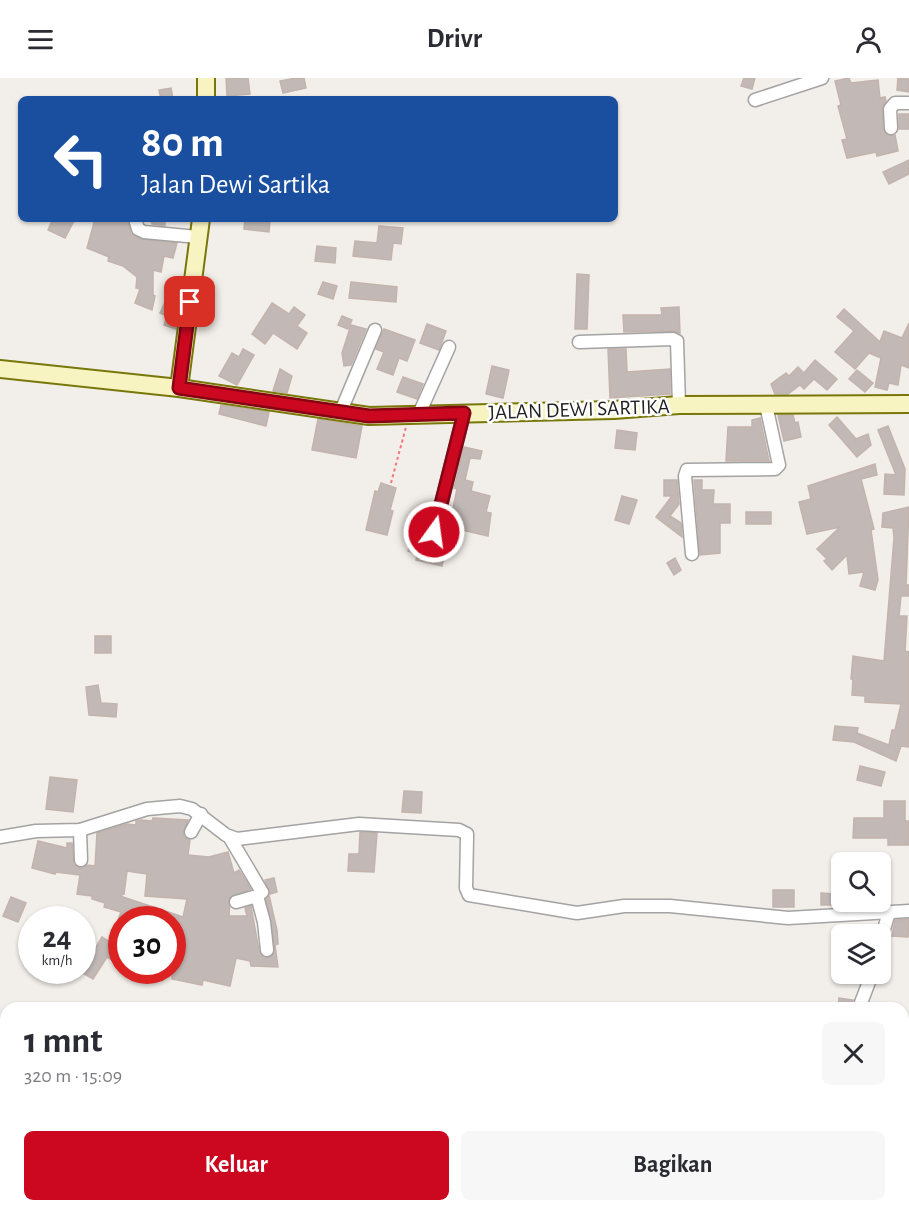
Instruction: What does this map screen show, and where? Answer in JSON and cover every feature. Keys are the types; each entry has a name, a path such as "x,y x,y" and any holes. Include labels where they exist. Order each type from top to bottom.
{"street":[{"path":"206,78 206,96"},
{"path":"754,100 822,78"},
{"path":"891,128 890,109 895,103 909,103"},
{"path":"136,222 138,229 144,232 198,237"},
{"path":"179,388 200,222"},
{"path":"341,411 375,330"},
{"path":"579,342 673,339 677,341 679,405"},
{"path":"414,415 449,347"},
{"name":"JALAN DEWI SARTIKA","path":"0,369 179,388 369,416 614,410 679,405 909,404"},
{"path":"693,554 684,476 687,470 775,469 778,465 766,405"},
{"path":"434,532 464,413"},
{"path":"0,837 36,831 80,830 147,808 180,806 201,814 230,838 261,888 262,892 257,896 236,902"},
{"path":"191,832 201,814"},
{"path":"230,838 247,839 359,824 459,830 468,838 466,888 469,895 578,913 632,906 679,907 788,918 889,912 886,924"},
{"path":"80,830 81,860"},
{"path":"257,896 264,922 267,950"},
{"path":"891,912 909,911"},
{"path":"861,1002 868,984"}],"path":[{"path":"392,483 414,415"}],"building":[{"path":"226,78 248,78 250,94 227,96"},
{"path":"304,78 306,88 283,93 280,81"},
{"path":"744,78 755,78 752,89 741,86"},
{"path":"849,78 851,83 878,80 880,98 885,97 886,101 882,109 883,129 887,135 895,135 898,151 877,156 876,152 847,158 842,140 847,139 838,106 841,105 835,81"},
{"path":"898,78 909,79 909,92 897,90"},
{"path":"171,88 172,96 160,96 159,90"},
{"path":"899,114 909,114 909,129 899,129"},
{"path":"909,160 909,174 889,184 883,172"},
{"path":"52,222 73,222 65,238 48,230"},
{"path":"94,222 128,222 131,234 140,239 177,243 173,258 164,256 161,272 153,270 153,295 155,296 152,310 135,303 140,289 136,288 137,277 123,266 108,261 109,257 87,248"},
{"path":"152,222 165,222 165,226 152,224"},
{"path":"245,222 270,222 269,232 244,229"},
{"path":"379,226 403,228 401,244 393,243 391,260 353,256 355,241 377,243"},
{"path":"317,246 336,248 335,263 315,261"},
{"path":"577,274 589,275 587,329 575,329"},
{"path":"323,282 337,286 333,299 318,294"},
{"path":"351,282 397,287 396,302 349,298"},
{"path":"173,285 181,289 171,317 177,319 176,329 164,325 167,316 160,313"},
{"path":"272,303 289,314 294,307 305,315 297,326 307,333 297,349 273,333 265,344 252,334"},
{"path":"679,307 680,333 673,331 624,332 623,315 662,315 661,308"},
{"path":"844,309 880,342 884,331 902,338 909,323 909,368 901,365 898,385 889,383 887,390 875,387 881,358 869,353 855,369 835,352 854,331 837,317"},
{"path":"342,316 352,320 348,329 338,325"},
{"path":"427,324 446,331 439,350 420,343"},
{"path":"351,325 366,329 351,365 344,366 342,353"},
{"path":"384,329 415,340 407,361 399,358 393,375 377,369 384,352 376,349"},
{"path":"243,349 254,355 237,385 219,376 232,353 239,357"},
{"path":"608,349 626,349 627,372 670,369 670,394 610,398"},
{"path":"815,360 837,379 827,390 814,379 804,389 800,385 788,394 775,394 771,384 786,373 789,376 798,367 804,373"},
{"path":"492,366 509,370 503,398 486,394"},
{"path":"280,369 292,376 287,393 273,391"},
{"path":"857,370 873,383 865,392 849,379"},
{"path":"403,377 423,384 417,399 397,392"},
{"path":"221,405 269,412 266,426 219,414"},
{"path":"778,415 793,415 795,423 798,422 801,437 784,441"},
{"path":"837,417 856,439 868,434 871,445 857,457 829,425"},
{"path":"760,418 769,461 726,461 728,427 752,427 752,420"},
{"path":"318,419 362,426 356,458 312,450"},
{"path":"888,426 905,469 904,495 884,494 885,474 896,475 878,430"},
{"path":"617,430 637,433 635,450 615,448"},
{"path":"464,447 482,451 480,459 470,458 465,480 473,482 471,491 490,496 486,512 491,513 488,536 449,527 457,489 454,488"},
{"path":"875,464 877,475 861,479 874,529 871,530 878,580 875,590 860,586 864,572 849,574 847,555 832,570 824,561 827,559 817,549 840,527 807,534 799,502 811,499 808,486"},
{"path":"664,480 677,480 679,504 670,516 681,523 682,537 656,517 672,496 664,496"},
{"path":"694,480 702,480 702,490 714,490 713,504 730,504 730,523 720,523 720,553 700,555"},
{"path":"381,483 396,488 387,535 366,530 375,491 378,492"},
{"path":"622,496 637,500 629,524 615,520"},
{"path":"909,507 906,585 909,585 909,596 901,596 899,616 907,616 905,651 909,652 909,747 901,746 896,761 854,742 833,740 835,726 858,728 857,733 889,745 892,730 895,730 901,704 865,702 865,696 852,695 853,679 851,679 853,656 884,661 894,538 893,528 882,527 883,513"},
{"path":"746,512 771,512 771,524 746,524"},
{"path":"417,521 425,523 420,541 428,543 427,548 445,552 442,566 416,560 417,554 408,551"},
{"path":"675,558 681,570 674,575 667,563"},
{"path":"95,636 111,636 111,653 95,653"},
{"path":"98,685 101,703 117,704 116,717 89,715 86,687"},
{"path":"860,766 885,772 881,786 857,780"},
{"path":"50,777 77,780 73,812 46,809"},
{"path":"404,791 422,792 421,813 402,812"},
{"path":"884,801 905,801 905,821 909,821 909,845 888,845 888,838 853,838 854,818 884,818"},
{"path":"153,818 188,820 183,832 184,837 190,840 188,855 209,857 228,852 234,873 239,870 251,889 230,897 229,916 247,916 245,908 251,906 259,951 267,958 272,956 275,950 266,899 269,895 277,930 278,944 275,945 278,967 251,966 250,961 236,958 230,986 203,980 202,985 186,982 187,899 145,896 147,874 127,871 124,894 120,896 150,906 108,906 108,908 104,907 105,903 92,899 92,896 77,894 80,875 56,872 55,874 32,868 38,841 67,848 67,843 72,843 74,865 81,868 87,865 95,866 97,833 127,824 136,825 136,821 152,821"},
{"path":"360,832 377,833 374,872 348,871 349,854 359,854"},
{"path":"274,878 277,892 270,894 265,880"},
{"path":"773,890 794,890 794,907 773,907"},
{"path":"821,893 831,894 831,905 821,905"},
{"path":"11,897 26,903 25,906 18,906 18,922 3,916"},
{"path":"909,919 908,937 892,936 895,920"},
{"path":"102,937 108,941 108,958 96,974 96,947"},
{"path":"839,998 853,1000 852,1002 839,1002"}],"route":[{"path":"190,302 179,388 369,416 464,413 434,532"}]}
